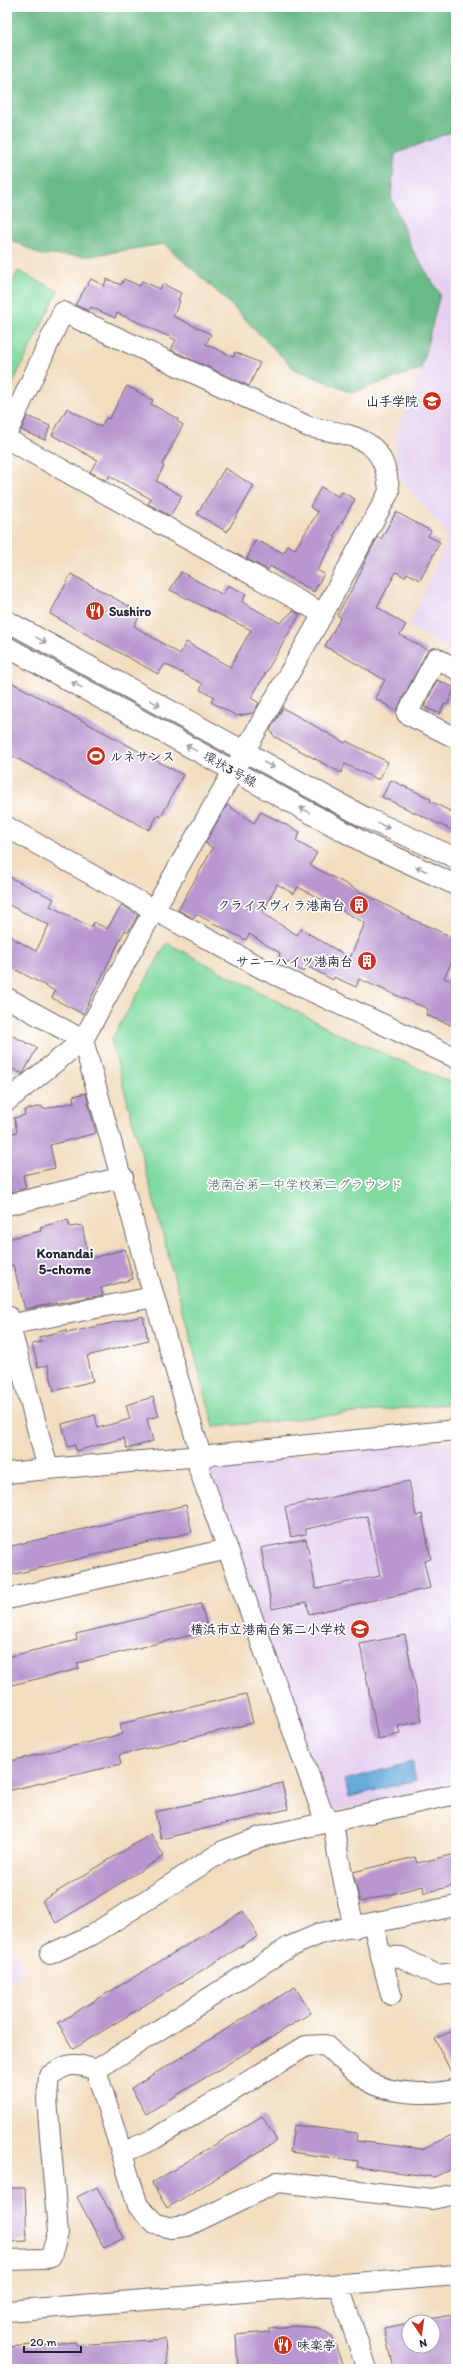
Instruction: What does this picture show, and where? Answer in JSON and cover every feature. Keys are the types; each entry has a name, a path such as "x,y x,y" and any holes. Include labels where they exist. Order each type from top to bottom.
{"street":[{"path":"7,433 63,312 309,427 350,435 377,450 388,472 389,492 323,614 154,910 84,1040 7,1101"},
{"path":"7,439 323,614"},
{"name":"環状3号線","path":"7,621 364,817 456,858"},
{"name":"環状3号線","path":"7,647 365,843 456,885"},
{"path":"456,669 436,658 408,714 456,738"},
{"path":"7,827 154,910 272,973 456,1058"},
{"path":"7,998 84,1040 154,1297 201,1456 198,1469 322,1812 333,1822 338,1855 354,1928"},
{"path":"7,1206 122,1177"},
{"path":"48,1469 8,1321 154,1297"},
{"path":"7,1473 201,1456 456,1430"},
{"path":"7,1599 228,1549"},
{"path":"50,1954 92,1935 223,1851 260,1837 456,1794"},
{"path":"96,2070 289,1947 322,1933 354,1928 456,1906"},
{"path":"373,1924 391,1995"},
{"path":"381,1956 401,1957 437,1976 456,1973"},
{"path":"122,2153 154,2139 306,2046 325,2045 369,2082 394,2090 443,2094 456,2089"},
{"path":"7,2260 43,2259 51,2256 56,2246 58,2233 47,2099 49,2076 62,2066 80,2064 96,2070"},
{"path":"96,2070 138,2206 156,2224 171,2228 187,2226 278,2182 432,2199 456,2194"},
{"path":"7,2311 338,2284 427,2279 456,2275"},
{"path":"338,2284 367,2369"}],"shaded area":[{"name":"山手学院","path":"456,130 456,654 409,627 448,536 396,473 396,433 421,369 440,294 412,249 391,197 395,154"},
{"name":"横浜市立港南台第二小学校","path":"456,1440 456,1785 331,1812 206,1473 213,1464"},
{"path":"7,1935 24,1973 7,1983"}],"green space":[{"path":"7,7 456,7 456,130 395,154 391,197 412,249 440,294 421,369 352,393 293,368 223,297 164,244 90,256 41,255 7,238"},
{"path":"18,271 58,291 7,395 7,293"},
{"name":"港南台第一中学校第二グラウンド","path":"167,943 335,1032 456,1085 456,1403 214,1427 111,1040"}],"water":[{"path":"412,1762 416,1780 349,1797 345,1780"}],"building":[{"path":"91,279 104,286 107,279 121,285 124,279 140,286 142,281 160,289 163,284 181,293 178,300 180,301 173,316 211,334 206,344 234,357 235,352 260,363 249,386 171,350 176,340 144,325 117,313 115,318 91,307 89,311 75,305"},
{"path":"127,386 153,400 151,404 178,419 177,421 183,425 162,465 164,466 156,481 182,496 170,516 148,504 151,499 109,476 107,481 90,472 97,460 52,435 67,408 101,427 106,418 109,419"},
{"path":"27,416 50,426 45,440 21,430"},
{"path":"225,468 254,486 227,532 197,514"},
{"path":"321,487 339,497 342,492 355,499 334,536 336,538 317,570 324,574 314,592 270,566 268,570 247,559 255,540 284,553 288,545 295,549 318,512 310,507"},
{"path":"396,512 431,531 428,536 440,542 420,580 407,573 405,577 396,572 377,607 406,625 400,635 428,650 396,711 375,698 385,680 325,646 341,617 337,615 355,584 368,555 378,537 381,539"},
{"path":"181,572 223,595 228,585 246,594 242,602 280,623 293,611 300,614 251,698 259,703 253,713 237,716 211,702 214,696 200,690 203,684 165,664 158,674 50,614 71,574 141,613 134,626 180,654 186,642 230,667 251,630 170,590"},
{"path":"7,680 183,775 161,817 158,815 149,830 7,753"},
{"path":"437,680 455,688 447,705 444,704 440,714 424,707"},
{"path":"283,708 345,743 346,741 388,762 379,780 345,764 341,773 275,737 270,730"},
{"path":"391,780 431,799 430,801 456,814 456,832 382,797"},
{"path":"227,805 254,823 261,812 300,832 296,841 317,853 310,865 412,919 456,939 456,953 444,978 456,983 456,1027 426,1015 428,1009 359,979 356,987 334,977 333,980 307,966 303,972 279,957 280,953 249,934 246,940 196,914 193,918 178,910 213,848 205,843","holes":["277,884 294,894 298,887 365,923 350,958 301,929 297,935 262,913"]},
{"path":"7,876 54,899 50,906 91,927 94,922 107,929 122,905 138,915 128,932 125,930 83,1014 52,998 55,991 7,965 7,935 36,951 49,925 7,904"},
{"path":"7,1033 37,1048 23,1074 7,1066"},
{"path":"86,1093 96,1133 50,1145 55,1168 23,1175 26,1188 7,1193 7,1134 17,1132 14,1118 25,1115 24,1110 42,1106 43,1109 74,1102 73,1096"},
{"path":"68,1220 70,1227 82,1225 89,1259 125,1249 133,1279 101,1288 103,1295 25,1309 13,1265 7,1266 7,1239 41,1231 40,1227"},
{"path":"143,1316 148,1340 87,1356 93,1381 54,1391 48,1365 38,1367 32,1344 41,1342 39,1337 66,1330 67,1333"},
{"path":"153,1397 159,1416 147,1419 153,1441 127,1449 124,1438 76,1451 75,1445 68,1447 62,1424 95,1415 98,1428 130,1419 126,1405"},
{"path":"409,1481 416,1516 422,1514 431,1559 424,1561 430,1588 309,1614 307,1602 272,1609 261,1548 306,1539 316,1589 380,1576 367,1516 306,1529 306,1534 291,1537 285,1507"},
{"path":"186,1505 192,1532 7,1576 7,1547"},
{"path":"201,1604 208,1631 77,1663 79,1669 7,1686 7,1657 77,1640 76,1634"},
{"path":"405,1635 422,1721 398,1726 400,1734 378,1739 360,1644"},
{"path":"246,1694 253,1723 119,1755 121,1764 7,1791 7,1762 122,1734 120,1724"},
{"path":"282,1783 288,1809 161,1839 155,1812"},
{"path":"151,1834 164,1856 56,1923 42,1901"},
{"path":"456,1854 456,1885 424,1893 423,1886 360,1902 353,1872 415,1857 417,1863"},
{"path":"243,1911 258,1936 73,2049 58,2023"},
{"path":"295,1987 311,2013 146,2114 131,2088"},
{"path":"456,2029 456,2078 454,2078 435,2039"},
{"path":"262,2116 277,2141 167,2208 152,2183"},
{"path":"294,2125 357,2133 356,2141 422,2149 456,2133 456,2167 434,2177 357,2167 358,2161 290,2152"},
{"path":"97,2187 124,2238 104,2248 77,2197"},
{"path":"7,2188 25,2188 27,2241 7,2242"},
{"path":"456,2314 456,2369 393,2369 384,2328 401,2325 401,2354 441,2354 441,2317"},
{"path":"296,2326 320,2328 332,2336 344,2369 238,2369 236,2335 269,2332 269,2328"},
{"path":"165,2339 167,2369 7,2369 7,2347 76,2342 76,2345"}],"place":[{"name":"山手学院","path":"432,401"},
{"name":"Sushiro","path":"95,611"},
{"name":"ルネサンス","path":"96,756"},
{"name":"クライスヴィラ港南台","path":"359,905"},
{"name":"サニーハイツ港南台","path":"367,961"},
{"name":"横浜市立港南台第二小学校","path":"360,1629"},
{"name":"味楽亭","path":"283,2345"}],"district":[{"name":"Konandai 5-chome","path":"65,1262"}]}
